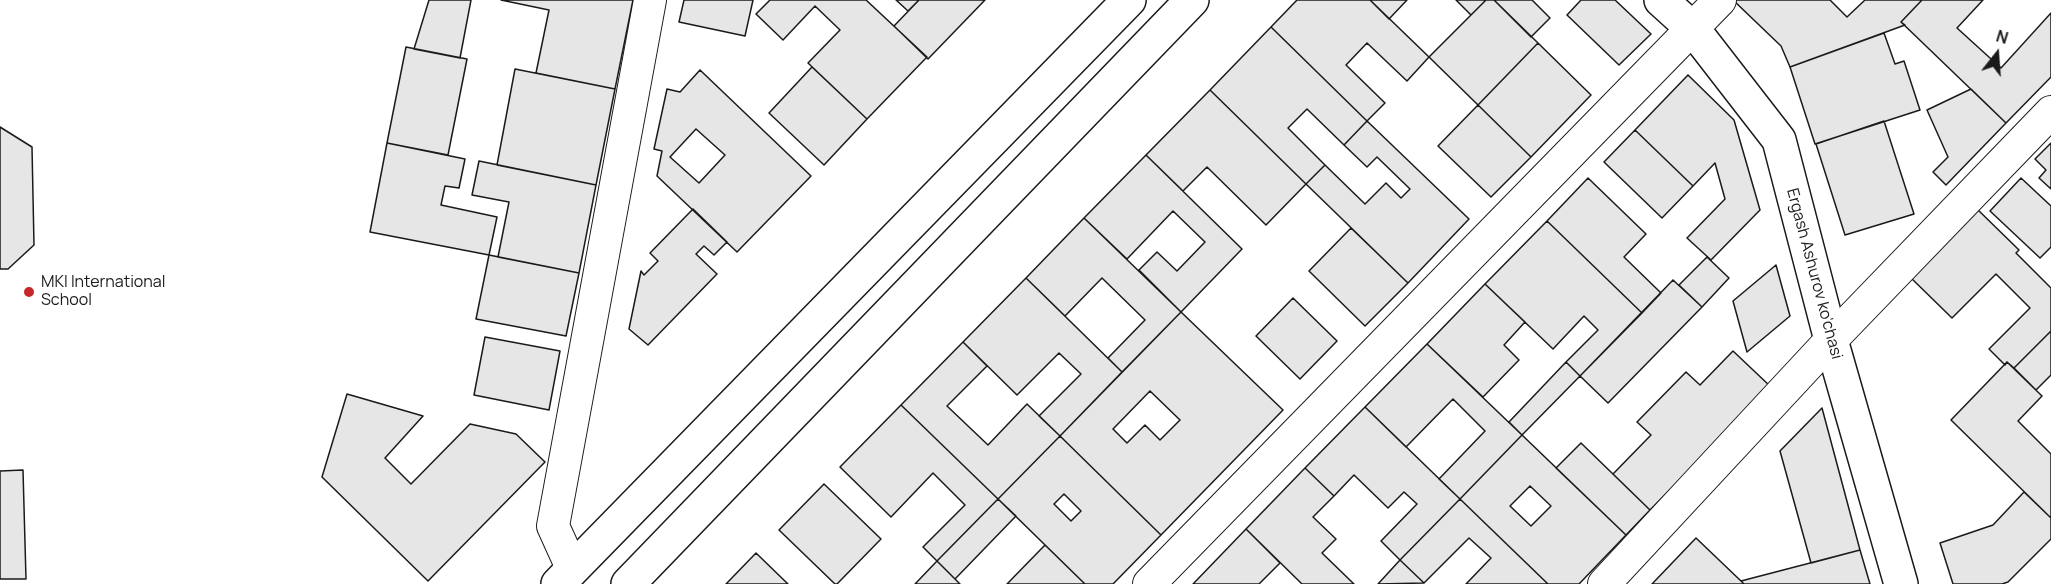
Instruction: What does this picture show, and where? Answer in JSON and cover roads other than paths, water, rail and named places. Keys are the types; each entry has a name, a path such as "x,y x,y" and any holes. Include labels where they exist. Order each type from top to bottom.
{"main road":[{"path":"565,576 1129,0"},
{"path":"628,584 1192,0"},
{"name":"Ergash Ashurov ko'chasi","path":"1661,0 1693,28 1779,140 1831,340 1902,584"}],"street":[{"path":"565,576 554,526 650,0"},
{"path":"1149,584 1720,0"},
{"path":"1604,584 1831,340 2051,112"}],"place":[{"name":"MKI International School","path":"29,292"}]}
